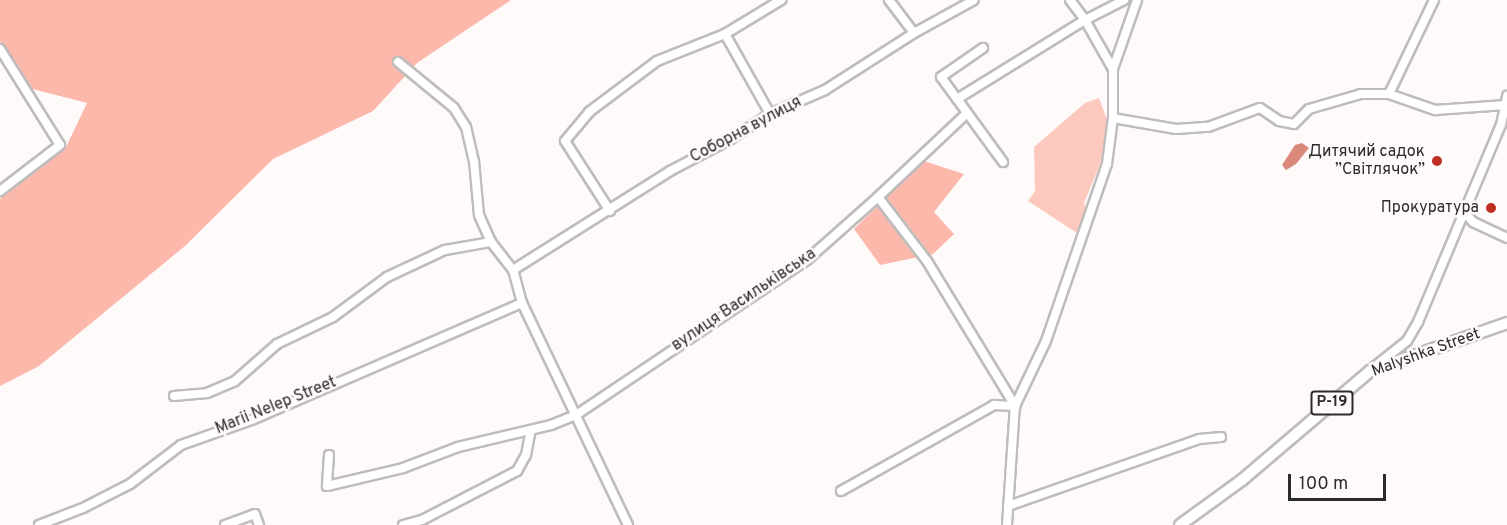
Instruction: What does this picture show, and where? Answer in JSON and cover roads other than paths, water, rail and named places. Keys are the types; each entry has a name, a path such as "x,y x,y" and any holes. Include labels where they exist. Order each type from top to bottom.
{"main road":[{"name":"Malyshka Street","path":"1180,525 1242,480 1370,370 1507,323"}],"street":[{"path":"610,210 565,141 589,112 657,61 725,34 781,0"},
{"path":"890,0 914,33"},
{"name":"Соборна вулиця","path":"513,270 670,171 731,139 770,114 825,90 914,33 974,0"},
{"path":"1070,0 1113,69"},
{"path":"957,99 1085,21 1124,0"},
{"path":"1007,525 1015,406 1046,341 1103,175 1113,118 1113,69 1137,0"},
{"path":"1389,94 1434,0"},
{"path":"725,34 770,114"},
{"path":"983,48 941,77 1003,162"},
{"path":"0,49 60,145 0,191"},
{"path":"398,62 454,108 466,127 474,160 479,215 491,242 513,270 522,303 628,525"},
{"path":"1113,118 1176,129 1197,128 1208,127 1260,108 1279,121 1294,124 1309,109 1360,94 1389,94 1435,110 1506,101 1502,125 1418,322 1407,341 1370,370"},
{"name":"вулиця Васильківська","path":"329,455 327,486 403,468 458,447 552,425 576,415 807,260 966,114"},
{"path":"878,197 927,261 1015,406"},
{"path":"1464,212 1473,222 1507,238"},
{"path":"174,396 207,393 235,381 277,344 333,317 387,277 445,250 491,242"},
{"name":"Marii Nelep Street","path":"39,525 83,508 130,484 181,445 254,419 522,303"},
{"path":"841,491 994,405 1015,406"},
{"path":"403,525 422,520 517,471 526,455 531,430"},
{"path":"1008,506 1199,439 1221,437"},
{"path":"225,525 255,514 259,525"}],"place":[{"name":"Дитячий садок ”Світлячок”","path":"1437,161"},
{"name":"Прокуратура","path":"1491,208"}]}
